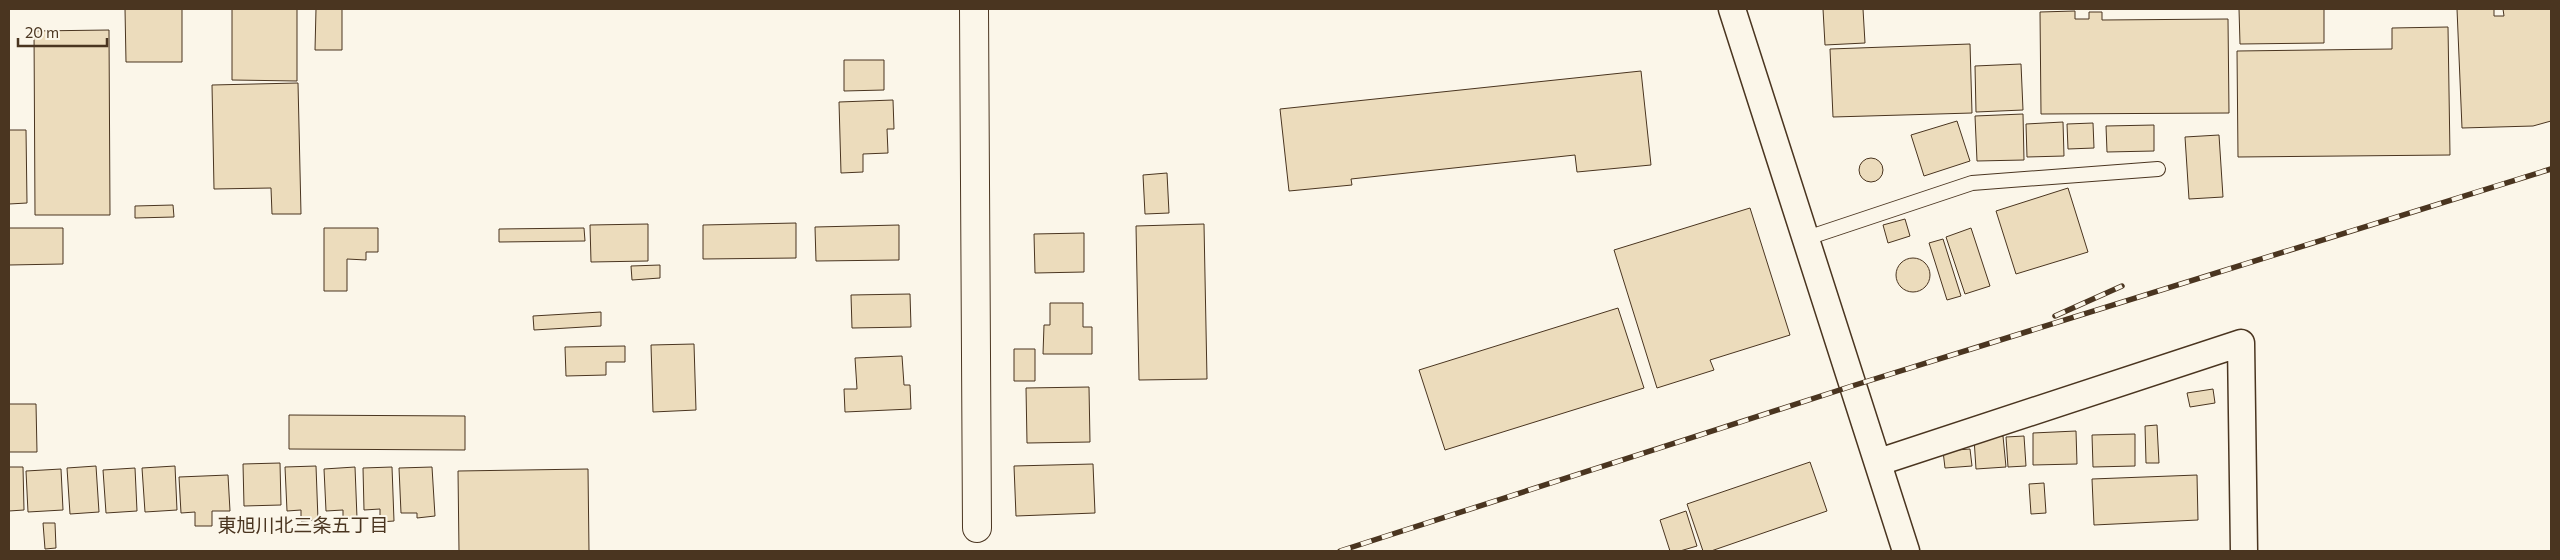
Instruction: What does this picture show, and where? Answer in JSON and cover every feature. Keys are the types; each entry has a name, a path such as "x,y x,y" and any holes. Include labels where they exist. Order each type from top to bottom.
{"street":[{"path":"974,9 977,528"},
{"path":"1732,9 1906,551"},
{"path":"1879,462 2241,342 2244,551"}],"lane":[{"path":"1804,238 1972,183 2158,169"}],"building":[{"path":"125,9 182,9 182,62 126,62"},
{"path":"232,9 297,9 297,81 232,80"},
{"path":"316,9 342,9 342,50 315,50"},
{"path":"1823,9 1863,9 1865,43 1825,45"},
{"path":"2239,9 2324,9 2324,43 2240,44"},
{"path":"2457,9 2494,9 2494,16 2504,16 2503,9 2551,9 2551,121 2533,126 2462,128"},
{"path":"2075,11 2075,19 2089,19 2089,12 2102,12 2102,20 2228,19 2229,113 2041,114 2040,12"},
{"path":"2448,27 2450,155 2238,157 2237,51 2392,49 2392,28"},
{"path":"109,30 110,215 35,215 34,31"},
{"path":"1970,44 1972,113 1833,117 1830,49"},
{"path":"844,60 884,60 884,90 844,91"},
{"path":"2021,64 2023,110 1976,112 1975,66"},
{"path":"1641,71 1651,165 1577,172 1575,155 1351,179 1352,185 1289,191 1280,109"},
{"path":"298,83 301,214 272,214 271,188 214,189 212,85"},
{"path":"893,100 894,129 887,129 888,153 863,154 863,172 841,173 839,102"},
{"path":"2023,114 2024,160 1977,161 1975,116"},
{"path":"1957,121 1970,161 1924,176 1911,135"},
{"path":"2063,122 2064,156 2027,157 2026,124"},
{"path":"2093,123 2094,148 2068,149 2067,124"},
{"path":"2154,125 2154,151 2107,152 2106,126"},
{"path":"9,130 26,130 27,203 9,204"},
{"path":"2219,135 2223,197 2189,199 2185,137"},
{"path":"1871,158 1880,161 1883,170 1880,179 1871,182 1862,179 1859,170 1862,161"},
{"path":"1167,173 1169,213 1145,214 1143,175"},
{"path":"2068,188 2088,252 2016,274 1996,211"},
{"path":"173,205 174,217 135,218 135,206"},
{"path":"1750,208 1790,335 1710,360 1714,370 1657,388 1614,250"},
{"path":"1905,219 1910,236 1888,243 1883,225"},
{"path":"796,223 796,258 703,259 703,225"},
{"path":"648,224 648,261 591,262 590,225"},
{"path":"1204,224 1207,379 1139,380 1136,226"},
{"path":"899,225 899,260 816,261 815,227"},
{"path":"9,228 63,228 63,264 9,265"},
{"path":"324,228 378,228 378,252 366,252 366,260 347,259 347,291 324,291"},
{"path":"584,228 585,241 499,242 499,229"},
{"path":"1971,228 1990,286 1965,294 1946,237"},
{"path":"1084,233 1084,272 1035,273 1034,234"},
{"path":"1943,239 1961,296 1947,300 1929,243"},
{"path":"1913,258 1920,259 1925,263 1929,268 1929,282 1925,287 1920,291 1913,292 1906,291 1901,287 1897,282 1896,275 1897,268 1901,263 1906,259"},
{"path":"660,265 660,278 632,280 631,266"},
{"path":"910,294 911,327 852,328 851,295"},
{"path":"1050,303 1083,303 1083,327 1092,327 1092,354 1043,354 1044,325 1050,325"},
{"path":"1618,308 1644,388 1445,450 1419,370"},
{"path":"601,312 601,326 534,330 533,316"},
{"path":"694,344 696,410 653,412 651,345"},
{"path":"625,346 625,362 606,362 606,375 566,376 565,347"},
{"path":"1014,349 1035,349 1035,381 1014,381"},
{"path":"902,356 904,385 910,385 911,409 845,412 844,389 857,389 855,358"},
{"path":"1089,387 1090,442 1027,443 1026,388"},
{"path":"2213,389 2215,403 2190,407 2187,393"},
{"path":"9,404 36,404 37,452 9,452"},
{"path":"289,415 465,416 465,450 289,449"},
{"path":"2157,425 2159,463 2146,463 2145,426"},
{"path":"2076,431 2077,464 2033,465 2033,433"},
{"path":"2135,434 2135,466 2093,467 2092,435"},
{"path":"2003,436 2006,467 1976,469 1974,438"},
{"path":"2024,436 2026,466 2008,467 2006,437"},
{"path":"1970,449 1972,466 1945,468 1943,451"},
{"path":"1810,462 1827,511 1711,551 1703,551 1687,504"},
{"path":"280,463 281,505 244,506 243,464"},
{"path":"1093,464 1095,513 1016,516 1014,466"},
{"path":"96,466 99,512 70,514 67,468"},
{"path":"175,466 177,510 145,512 142,468"},
{"path":"316,466 318,520 301,521 301,510 287,511 285,467"},
{"path":"9,467 23,467 24,510 9,511"},
{"path":"355,467 357,518 343,519 343,510 326,511 324,469"},
{"path":"392,467 394,521 380,522 380,509 364,510 363,468"},
{"path":"432,467 435,516 417,518 417,513 401,513 399,468"},
{"path":"135,468 137,511 106,513 103,470"},
{"path":"61,469 63,510 28,512 26,471"},
{"path":"588,469 589,551 459,551 458,471"},
{"path":"228,475 230,511 212,511 212,526 195,526 195,512 181,513 179,477"},
{"path":"2197,475 2198,520 2094,525 2092,479"},
{"path":"2044,483 2046,513 2031,514 2029,484"},
{"path":"1686,511 1697,546 1680,551 1670,551 1660,520"},
{"path":"43,523 55,523 56,548 45,549"}],"railway":[{"path":"1340,551 1852,386 2551,169"},
{"path":"2055,316 2122,286"}],"district":[{"name":"東旭川北三条五丁目","path":"303,524"}]}
